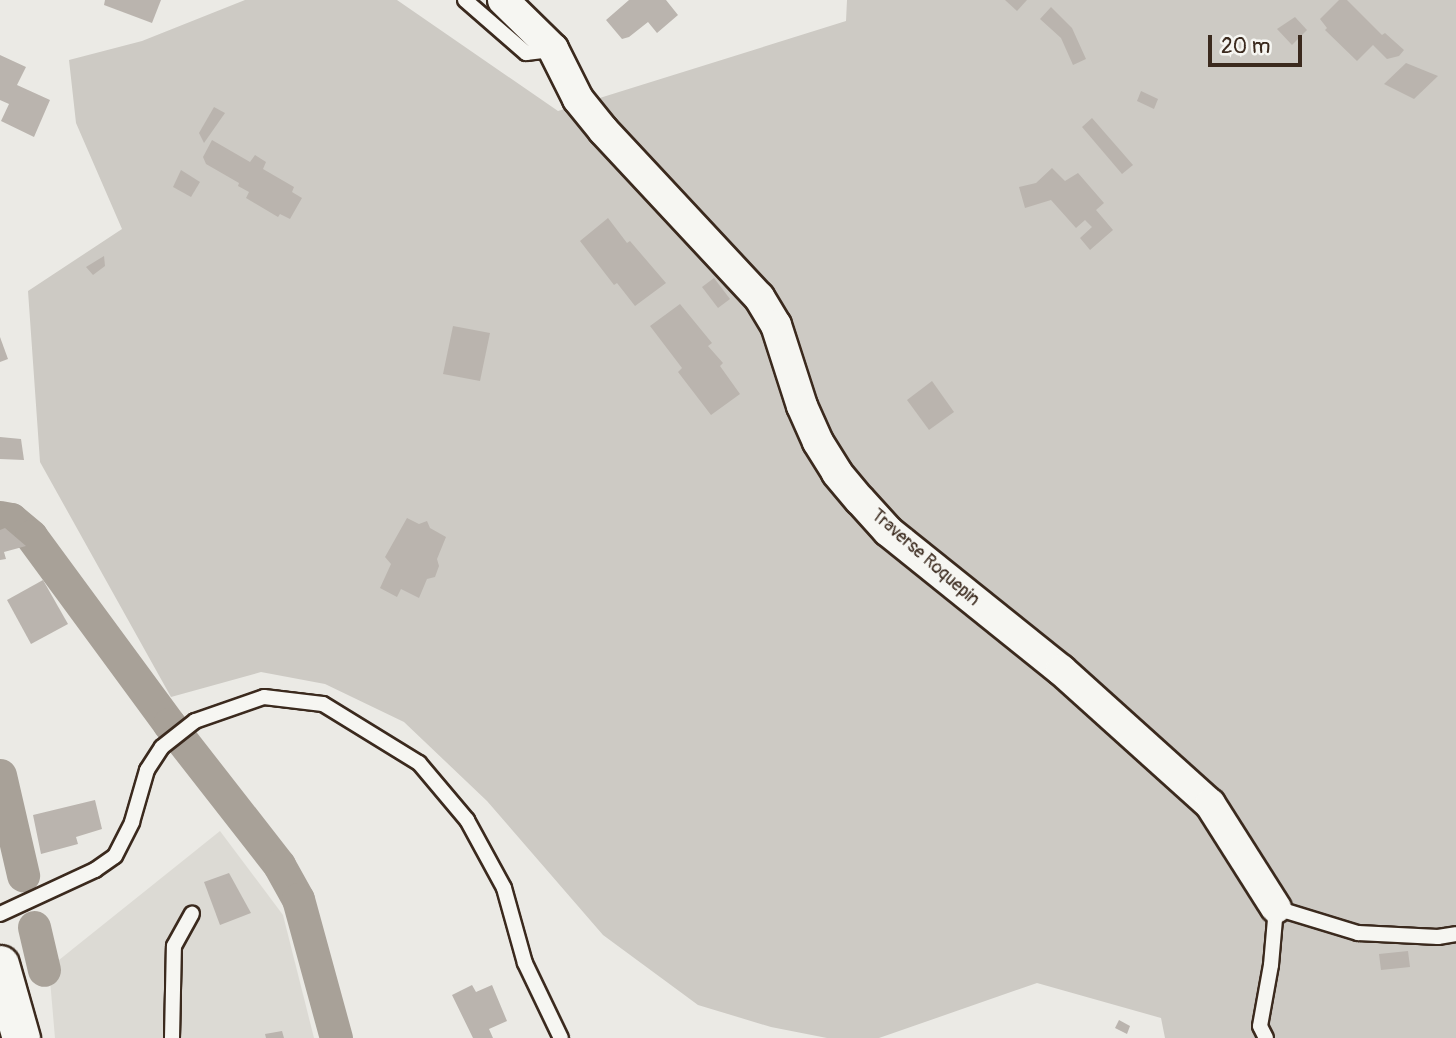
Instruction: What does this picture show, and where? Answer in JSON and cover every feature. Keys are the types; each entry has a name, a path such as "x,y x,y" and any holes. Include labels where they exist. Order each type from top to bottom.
{"street":[{"name":"Traverse Roquepin","path":"503,0 553,49 578,99 603,130 760,297 776,325 802,406 818,442 837,473 888,531 1061,670 1210,804 1276,908"},
{"path":"0,966 21,1038"}],"lane":[{"path":"465,0 526,53 553,49"},
{"path":"0,914 95,870 115,856 132,822 147,770 162,747 195,721 264,697 323,704 419,763 467,820 504,888 525,963 561,1038"},
{"path":"1266,1038 1259,1026 1271,965 1276,908 1358,933 1438,937 1456,934"},
{"path":"172,1038 174,946 192,914"}],"shaded area":[{"path":"245,0 397,0 558,111 846,21 847,0 1456,0 1456,1038 1165,1038 1161,1018 1037,983 879,1038 827,1038 771,1027 698,1005 603,935 487,801 404,722 325,684 261,672 171,697 40,462 28,291 122,229 76,123 69,60 142,41"},
{"path":"220,831 283,915 314,1038 55,1038 49,968"}],"building":[{"path":"105,0 161,0 152,23 104,5"},
{"path":"629,0 666,0 678,15 657,33 648,22 629,37 622,39 606,20"},
{"path":"1005,0 1027,0 1017,11"},
{"path":"1339,0 1347,0 1382,35 1385,33 1404,50 1399,56 1387,59 1373,45 1357,61 1325,30 1327,28 1320,19"},
{"path":"1051,7 1072,28 1086,59 1073,65 1061,38 1040,19"},
{"path":"1295,17 1307,30 1292,45 1277,29"},
{"path":"0,55 26,67 17,85 50,100 34,137 1,121 9,104 0,100"},
{"path":"1406,63 1438,76 1414,99 1384,84"},
{"path":"1141,91 1158,99 1154,109 1137,101"},
{"path":"214,107 225,113 204,143 199,133"},
{"path":"1092,118 1133,165 1122,174 1082,127"},
{"path":"212,140 250,162 255,155 266,162 263,169 294,187 292,192 302,198 290,219 280,214 278,217 246,198 249,192 238,186 239,183 206,164 203,157"},
{"path":"1052,168 1065,181 1078,173 1104,203 1096,210 1113,230 1090,250 1080,238 1092,227 1085,220 1076,228 1051,200 1025,208 1019,187 1036,183"},
{"path":"181,170 200,182 191,197 173,187"},
{"path":"608,218 627,243 630,241 666,283 635,306 617,283 614,285 580,241"},
{"path":"104,256 105,266 93,275 86,267"},
{"path":"714,278 730,299 718,308 702,287"},
{"path":"680,304 712,343 708,346 723,363 720,366 740,394 711,415 678,372 682,368 650,326"},
{"path":"453,326 490,333 480,381 443,374"},
{"path":"0,337 8,359 0,362"},
{"path":"932,381 954,412 929,430 907,400"},
{"path":"0,437 21,439 24,460 0,459"},
{"path":"407,518 419,524 427,521 430,528 446,537 437,559 439,566 435,577 427,579 419,598 401,589 397,597 380,588 391,564 385,557"},
{"path":"5,528 26,546 4,552 6,559 0,560 0,530"},
{"path":"43,580 68,624 31,644 7,600"},
{"path":"95,800 102,829 76,837 78,844 41,854 33,815"},
{"path":"229,873 251,913 220,925 204,882"},
{"path":"1408,951 1410,967 1381,970 1379,954"},
{"path":"472,985 476,992 492,985 507,1021 489,1029 493,1038 473,1038 452,995"},
{"path":"1119,1020 1130,1026 1127,1034 1115,1028"},
{"path":"282,1031 284,1038 266,1038 265,1034"}],"waterway":[{"path":"0,517 11,519 31,536 169,724 279,865 298,899 336,1038"},
{"path":"0,775 23,875"},
{"path":"34,927 44,970"}]}
